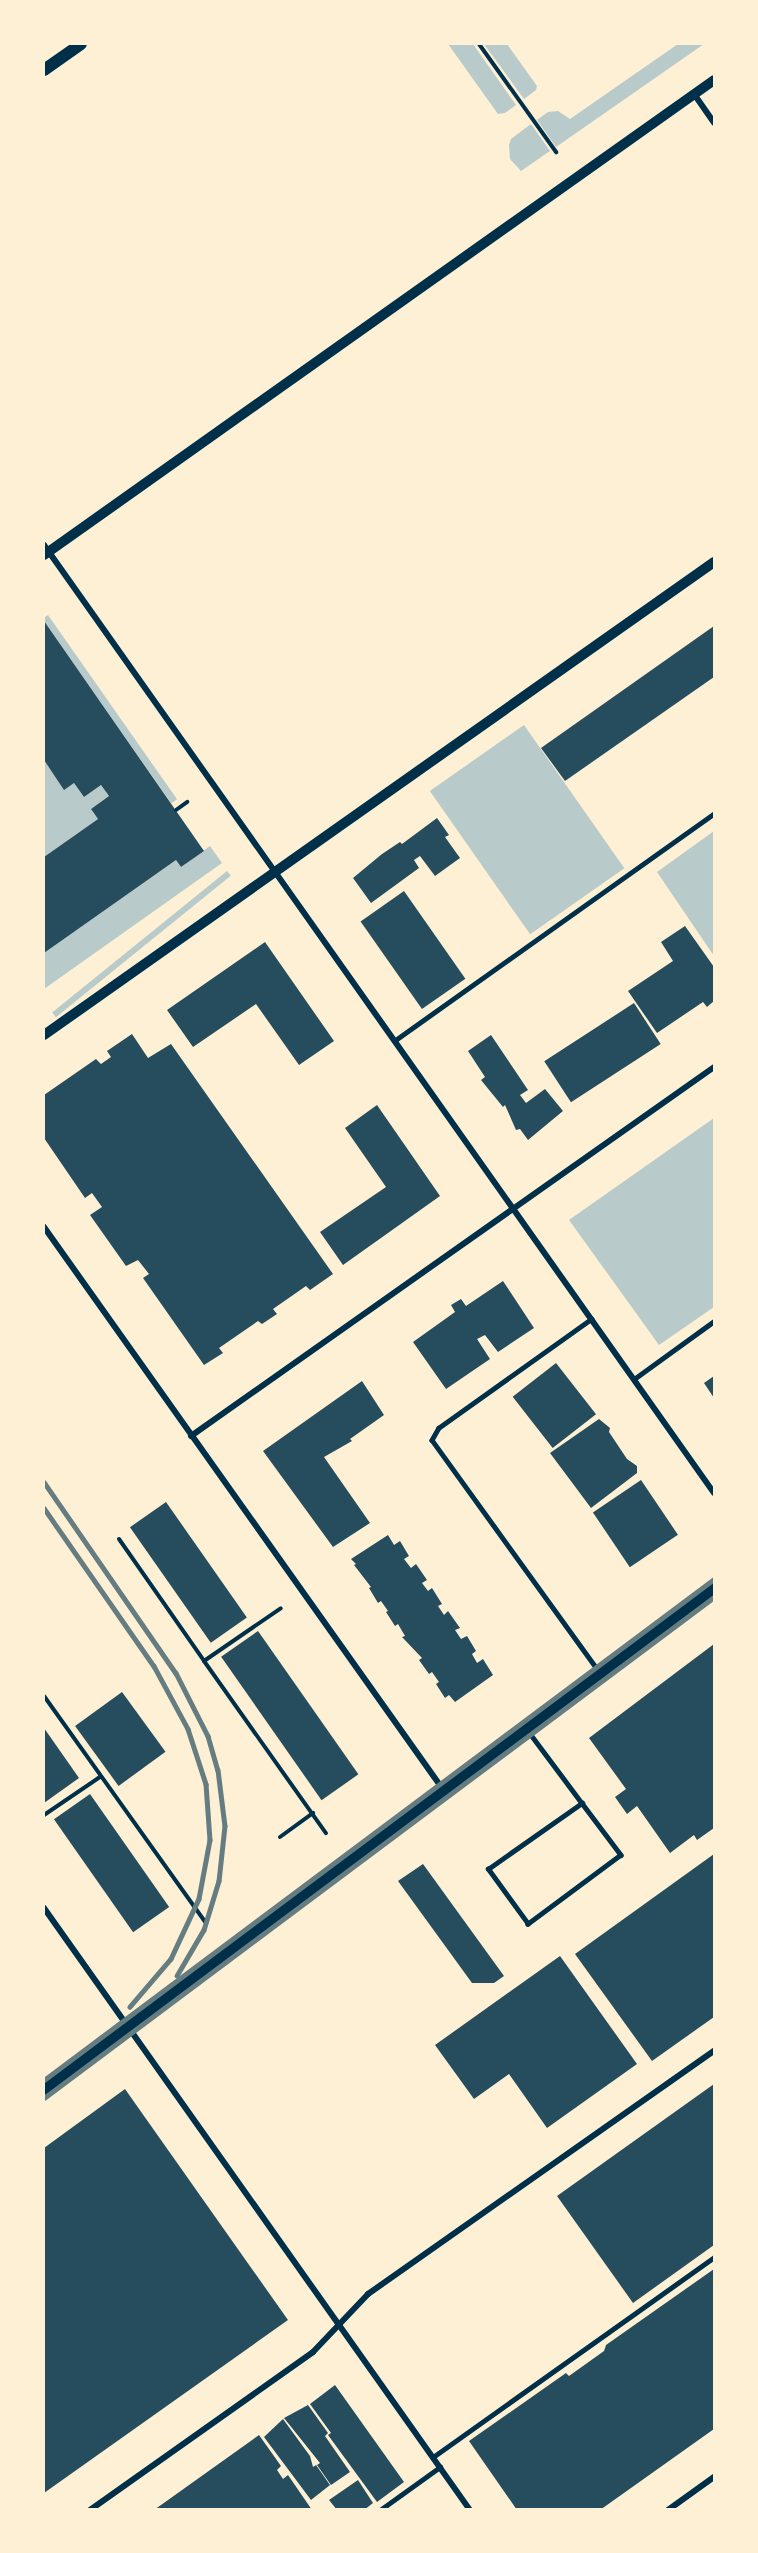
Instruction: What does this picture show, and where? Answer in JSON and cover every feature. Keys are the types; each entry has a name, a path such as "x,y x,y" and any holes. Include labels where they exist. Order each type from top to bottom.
{"main road":[{"path":"44,70 81,44"},
{"path":"44,2089 714,1588"}],"street":[{"path":"714,80 45,550 714,1493"},
{"path":"694,94 714,123"},
{"path":"44,1035 714,562"},
{"path":"191,1436 714,1067"},
{"path":"44,1227 444,1791"},
{"path":"44,1908 470,2510"},
{"path":"90,2510 313,2352 368,2294 714,2051"},
{"path":"668,2510 714,2477"}],"lane":[{"path":"394,1041 714,814"},
{"path":"591,1319 439,1428 432,1440 600,1673"},
{"path":"634,1379 714,1321"},
{"path":"526,1728 621,1855 528,1924 488,1869 582,1803"},
{"path":"433,2457 714,2257"},
{"path":"380,2510 440,2467"}],"path":[{"path":"479,44 556,152"},
{"path":"176,810 187,802"},
{"path":"119,1539 326,1833"},
{"path":"204,1661 281,1608"},
{"path":"44,1696 205,1922"},
{"path":"44,1815 100,1777"},
{"path":"280,1837 313,1813"}],"shaded area":[{"path":"448,44 473,44 516,105 505,113 498,114"},
{"path":"484,44 507,44 537,86 536,90 524,99"},
{"path":"678,44 704,44 556,147 537,120 548,112 558,111 570,119"},
{"path":"531,124 550,151 521,171 510,159 509,145 511,139"},
{"path":"48,615 177,799 171,803 44,621 44,618"},
{"path":"524,725 624,868 530,934 430,791"},
{"path":"44,760 64,789 74,783 84,797 101,785 109,796 91,809 98,819 44,857"},
{"path":"714,831 714,956 657,872"},
{"path":"210,846 222,863 44,989 44,953 176,860 181,867"},
{"path":"227,871 231,876 56,1017 52,1013"},
{"path":"714,1118 714,1307 659,1345 569,1220"}],"building":[{"path":"44,621 204,851 181,867 176,860 44,953 44,857 98,819 91,809 109,796 101,785 84,797 74,783 64,790 44,760"},
{"path":"714,626 714,677 565,781 541,748"},
{"path":"437,818 449,835 445,837 460,858 435,876 420,856 414,860 419,868 371,903 353,878 382,854 400,842 402,844"},
{"path":"404,891 465,979 422,1009 361,921"},
{"path":"685,926 714,967 714,1001 707,1007 703,1002 657,1033 628,991 673,961 661,942"},
{"path":"265,942 334,1041 299,1065 256,1004 193,1047 167,1010"},
{"path":"634,1003 661,1044 571,1102 544,1061"},
{"path":"132,1034 148,1058 171,1044 333,1274 310,1290 306,1286 273,1309 277,1314 262,1324 258,1321 219,1348 223,1353 204,1365 143,1278 149,1274 138,1260 126,1266 90,1215 102,1207 92,1193 85,1198 44,1138 44,1095 96,1059 101,1064 111,1057 107,1051"},
{"path":"491,1035 528,1090 520,1095 526,1103 545,1089 563,1111 528,1140 520,1129 516,1130 505,1105 503,1107 481,1080 485,1077 468,1051"},
{"path":"377,1105 440,1196 343,1265 320,1232 386,1187 345,1128"},
{"path":"503,1281 534,1328 498,1352 485,1335 477,1339 490,1359 446,1389 413,1342 455,1312 451,1305 461,1299 466,1306"},
{"path":"556,1363 596,1414 553,1448 513,1397"},
{"path":"714,1376 714,1398 704,1383"},
{"path":"362,1381 384,1415 350,1439 352,1441 324,1457 370,1523 333,1547 263,1451"},
{"path":"599,1419 610,1428 609,1432 627,1459 637,1466 637,1473 591,1508 550,1453"},
{"path":"641,1480 678,1535 630,1567 593,1512"},
{"path":"166,1502 247,1618 211,1643 130,1527"},
{"path":"388,1535 394,1545 400,1541 409,1556 404,1559 411,1568 416,1564 427,1580 422,1583 428,1591 432,1588 442,1604 438,1606 444,1615 448,1611 460,1628 455,1630 461,1639 467,1636 476,1651 472,1654 477,1663 483,1659 493,1675 455,1702 449,1695 445,1698 436,1684 439,1682 432,1672 429,1674 419,1660 422,1658 402,1637 405,1636 398,1624 395,1626 381,1601 378,1603 369,1588 371,1587 351,1559"},
{"path":"258,1631 358,1774 322,1800 221,1657"},
{"path":"714,1644 714,1828 697,1840 694,1835 670,1853 637,1806 627,1814 615,1797 626,1789 589,1738"},
{"path":"122,1692 165,1752 119,1786 75,1726"},
{"path":"44,1728 79,1778 44,1803"},
{"path":"90,1794 169,1907 133,1932 54,1819"},
{"path":"714,1854 714,2017 652,2061 575,1954"},
{"path":"423,1864 504,1976 494,1983 472,1983 398,1881"},
{"path":"560,1956 637,2064 547,2128 509,2074 474,2099 435,2045"},
{"path":"714,2084 714,2245 633,2303 557,2196"},
{"path":"125,2089 288,2320 44,2493 44,2148"},
{"path":"714,2269 714,2429 600,2510 517,2510 469,2441 566,2373 569,2376 604,2351 606,2345"},
{"path":"335,2385 404,2482 377,2502 328,2435 331,2433 310,2404"},
{"path":"308,2405 328,2433 325,2436 350,2472 331,2485 317,2465 320,2463 284,2418"},
{"path":"283,2419 310,2456 313,2467 316,2465 330,2485 311,2500 264,2437"},
{"path":"259,2435 281,2466 277,2470 283,2479 288,2475 312,2510 154,2510"},
{"path":"358,2480 373,2503 364,2510 337,2510 329,2500"}],"railway":[{"path":"44,1482 176,1673 208,1736 218,1770 225,1826 219,1881 204,1930 177,1976"},
{"path":"44,1508 154,1666 188,1729 206,1784 210,1840 199,1899 171,1959 130,2007"},
{"path":"44,2080 714,1579"},
{"path":"44,2098 714,1597"}]}
